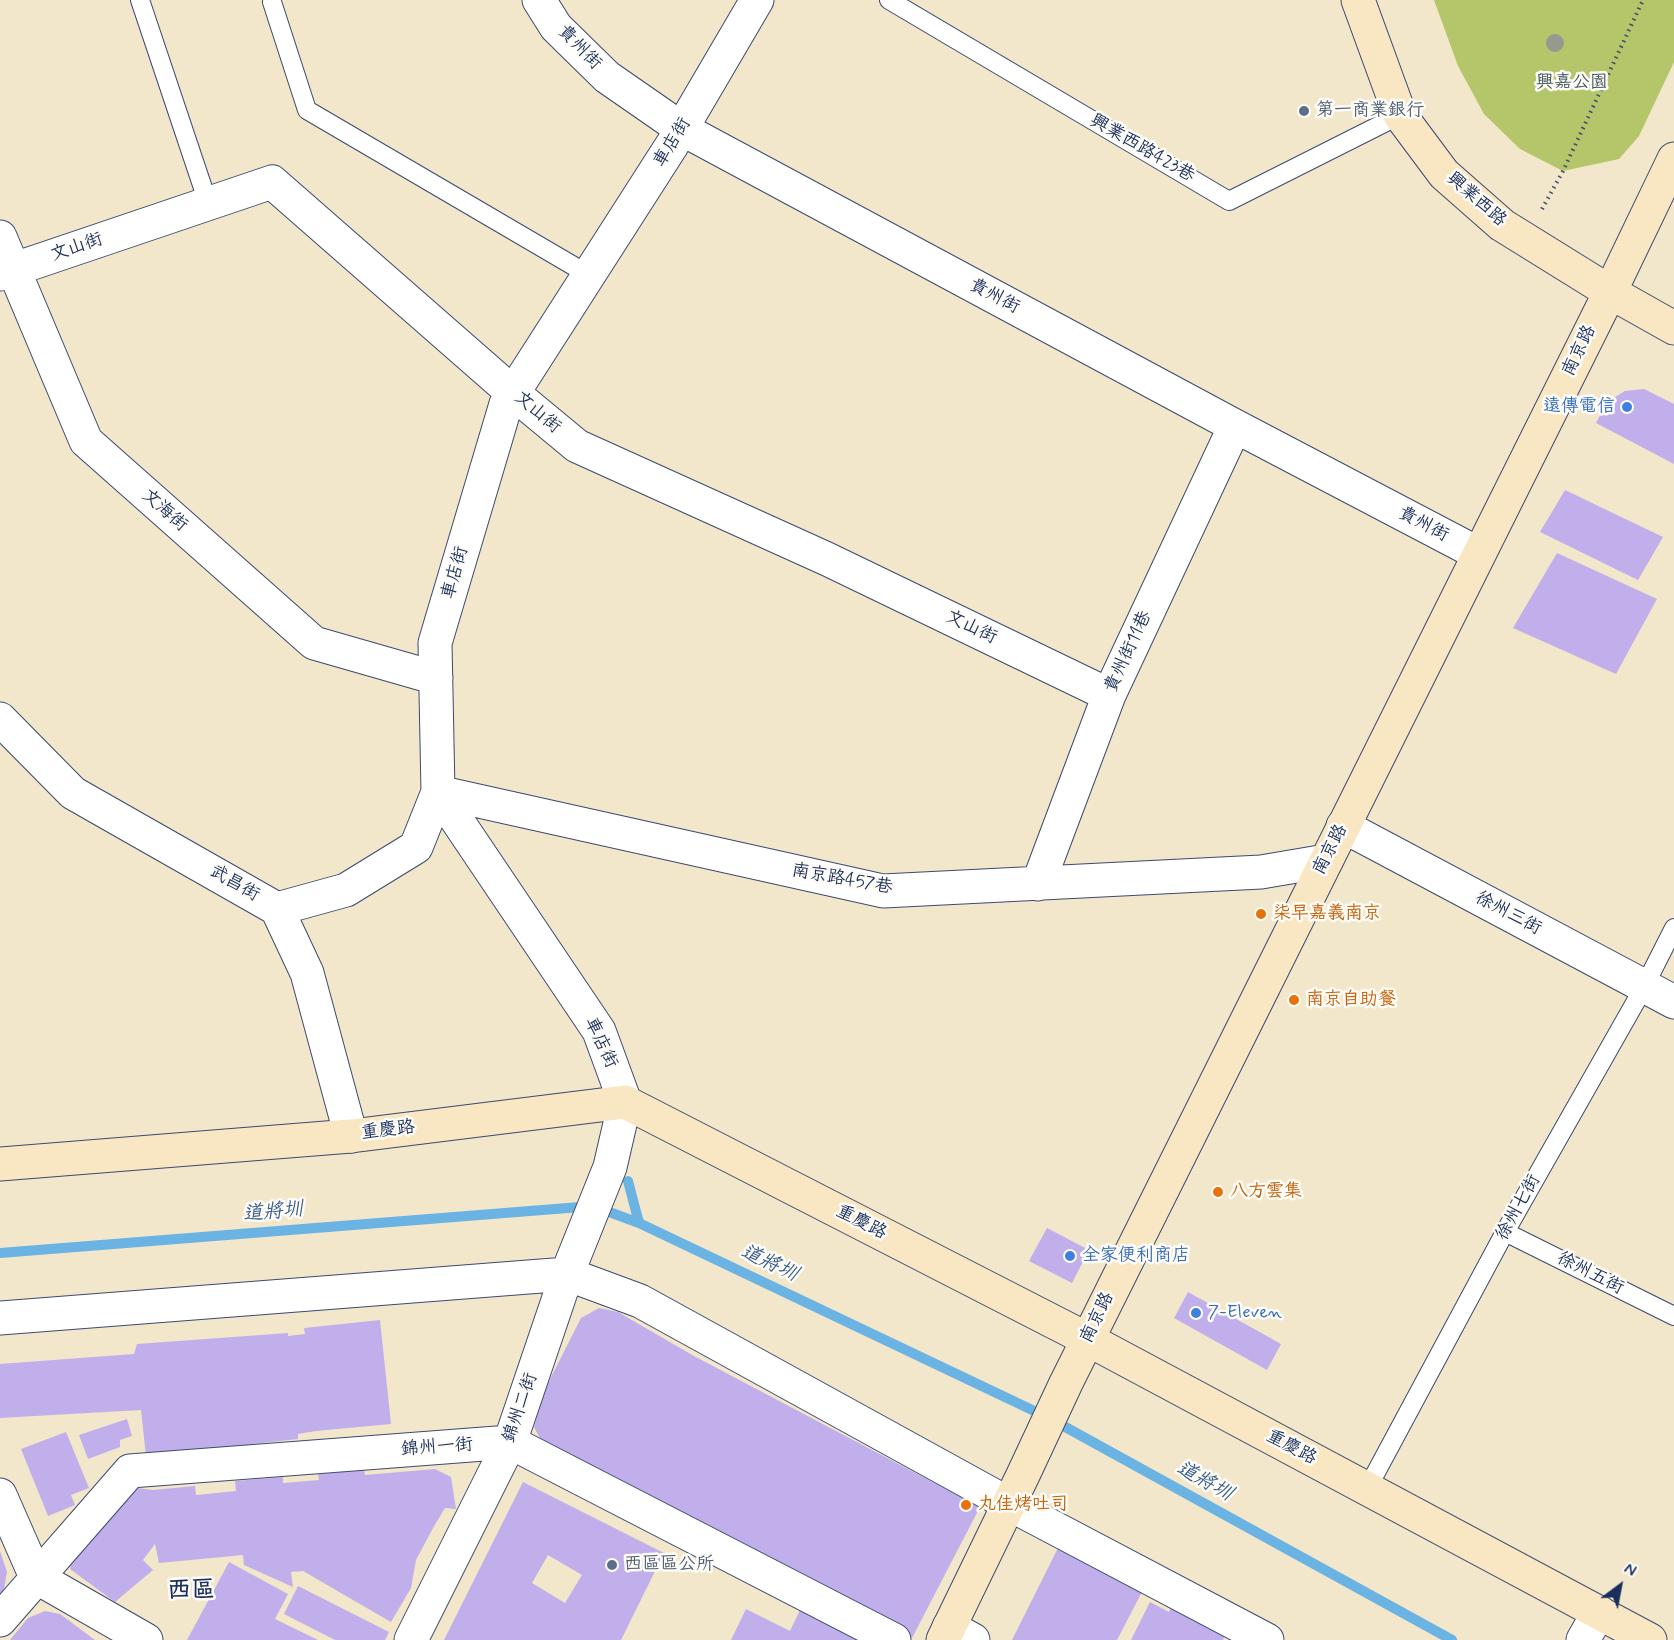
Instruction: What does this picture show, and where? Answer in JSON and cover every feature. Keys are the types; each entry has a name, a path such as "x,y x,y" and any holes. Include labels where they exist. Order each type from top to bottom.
{"street":[{"name":"貴州街","path":"539,0 556,27 607,77 682,129 1235,426 1479,554"},
{"name":"車店街","path":"625,1102 599,1031 438,792 435,644 506,404 682,129 757,0"},
{"name":"興業西路","path":"1358,0 1400,115 1444,174 1502,225 1610,292 1674,328"},
{"name":"南京路","path":"955,1636 1009,1504 1087,1339 1610,292 1674,159"},
{"name":"文山街","path":"7,272 272,182 513,393 577,446 827,559 1109,695"},
{"name":"文海街","path":"0,237 7,272 86,441 314,643 436,678"},
{"name":"貴州街11巷","path":"1038,884 1109,695 1235,426"},
{"name":"武昌街","path":"4,731 73,793 278,909 307,973 351,1136"},
{"name":"南京路457巷","path":"438,792 883,891 1261,872 1326,861"},
{"path":"278,909 346,890 416,847 438,792"},
{"name":"徐州三街","path":"1343,826 1674,1002"},
{"name":"重慶路","path":"0,1164 351,1136 625,1102 1087,1339 1367,1489 1591,1626 1650,1640"},
{"name":"錦州二街","path":"411,1640 510,1442 572,1262 610,1167 625,1102"},
{"path":"0,1318 572,1262 1009,1504 1268,1640"},
{"path":"510,1442 894,1640"},
{"name":"錦州一街","path":"0,1620 130,1471 510,1442"},
{"path":"0,1495 36,1577 146,1640"}],"lane":[{"path":"140,0 208,203"},
{"name":"興業西路423巷","path":"889,0 1229,201 1400,115"},
{"path":"272,2 307,110 589,275"},
{"name":"徐州七街","path":"1367,1489 1505,1232 1644,987 1674,928"},
{"name":"徐州五街","path":"1505,1232 1674,1316"}],"path":[{"path":"1542,209 1563,171 1643,0"}],"green space":[{"name":"興嘉公園","path":"1434,0 1674,0 1674,62 1639,136 1619,159 1563,171 1520,149 1484,114 1458,66"}],"building":[{"path":"1644,389 1674,404 1674,464 1596,423 1607,402 1625,391"},
{"path":"1565,490 1663,537 1638,580 1540,532"},
{"path":"1557,553 1657,599 1616,674 1513,628"},
{"path":"1047,1228 1089,1250 1072,1283 1029,1261"},
{"path":"1188,1292 1281,1344 1267,1370 1174,1318"},
{"path":"599,1308 618,1312 694,1356 980,1507 912,1638 547,1452 534,1427 543,1393 581,1318"},
{"path":"380,1320 391,1424 316,1431 298,1434 298,1439 146,1456 141,1410 0,1418 0,1364 134,1354 137,1344 288,1333 288,1336 305,1334 304,1328"},
{"path":"127,1419 132,1436 120,1440 120,1447 88,1459 79,1435"},
{"path":"66,1432 89,1488 71,1495 75,1505 48,1516 21,1449"},
{"path":"435,1469 451,1477 456,1509 445,1508 433,1528 416,1560 411,1588 391,1622 303,1571 291,1572 293,1587 244,1565 243,1555 159,1563 155,1544 143,1560 153,1570 115,1602 70,1569 73,1551 101,1519 137,1488 153,1490 195,1486 196,1495 236,1491 235,1481 283,1477 283,1483 319,1480 318,1474 364,1470 365,1475"},
{"name":"西區區公所","path":"523,1482 664,1553 621,1640 444,1640","holes":["548,1555 582,1575 565,1603 532,1583"]},
{"path":"1059,1546 1143,1590 1117,1640 1012,1640"},
{"path":"0,1551 7,1572 0,1597"},
{"path":"229,1562 288,1594 275,1619 318,1640 187,1640"},
{"path":"298,1586 389,1632 385,1640 335,1640 284,1614"},
{"path":"1150,1602 1169,1612 1172,1605 1226,1632 1223,1640 1131,1640"},
{"path":"801,1608 866,1640 731,1640 746,1609 790,1631"},
{"path":"45,1611 60,1614 95,1640 10,1640 28,1618"}],"waterway":[{"path":"628,1181 639,1223"},
{"name":"道將圳","path":"0,1253 593,1206 639,1223 1049,1418 1452,1640"}],"place":[{"name":"第一商業銀行","path":"1304,111"},
{"name":"遠傳電信","path":"1627,407"},
{"name":"柒早嘉義南京","path":"1261,914"},
{"name":"南京自助餐","path":"1294,1000"},
{"name":"八方雲集","path":"1218,1192"},
{"name":"全家便利商店","path":"1070,1256"},
{"name":"7-Eleven","path":"1196,1313"},
{"name":"丸佳烤吐司","path":"966,1505"},
{"name":"西區區公所","path":"612,1565"}],"district":[{"name":"西區","path":"191,1592"}]}
